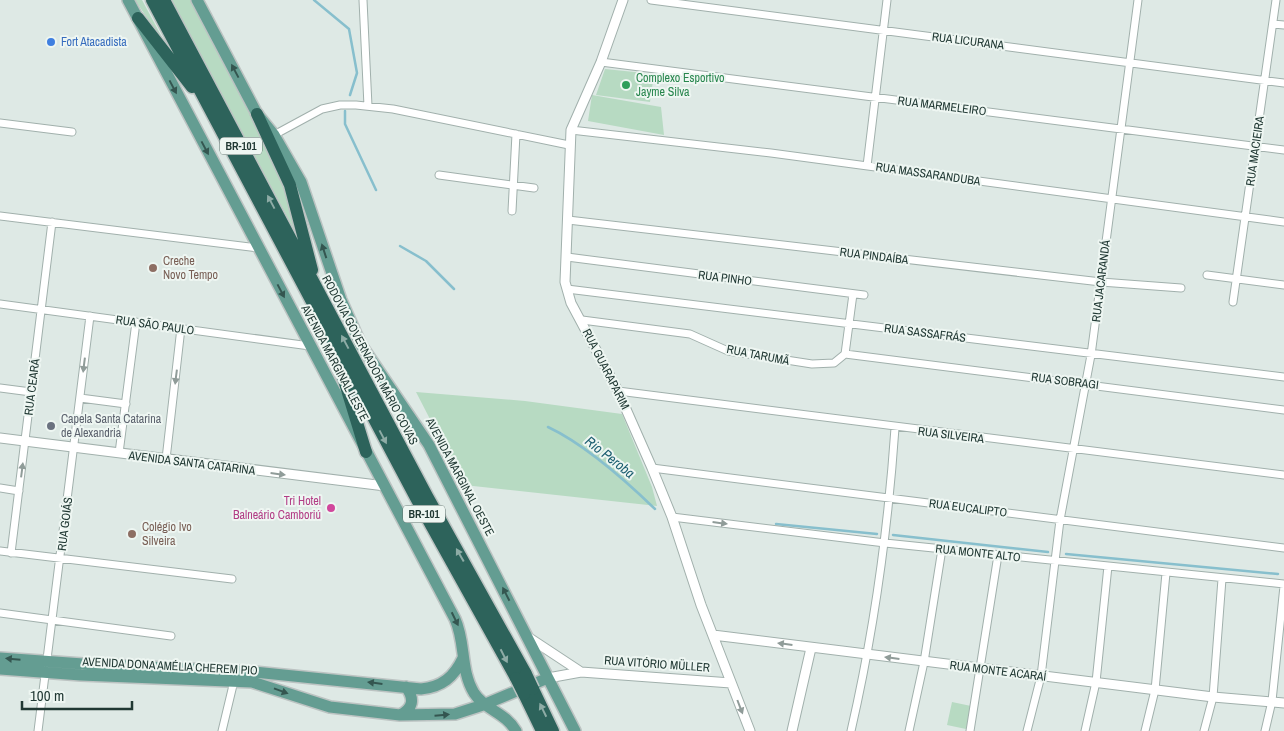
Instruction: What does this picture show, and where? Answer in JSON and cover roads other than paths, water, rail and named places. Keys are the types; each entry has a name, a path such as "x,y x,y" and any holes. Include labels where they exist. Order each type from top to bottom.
{"highway":[{"name":"RODOVIA GOVERNADOR MÁRIO COVAS","path":"152,0 429,523 521,676"},
{"name":"RODOVIA GOVERNADOR MÁRIO COVAS","path":"164,0 521,676 542,731"},
{"path":"138,18 213,114"},
{"path":"257,114 290,185 318,292"},
{"path":"336,348 352,412 366,452"},
{"name":"RODOVIA GOVERNADOR MÁRIO COVAS","path":"528,692 553,731"}],"main road":[{"name":"AVENIDA MARGINAL LESTE","path":"128,0 455,619 462,641 463,657 469,683 484,706 507,718 516,731"},
{"name":"AVENIDA MARGINAL OESTE","path":"197,0 257,114 274,134 301,182 341,300 361,345 429,444 575,731"},
{"name":"AVENIDA DONA AMÉLIA CHEREM PIO","path":"0,669 46,668 254,672 432,688 443,684 453,675 463,657"},
{"name":"AVENIDA DONA AMÉLIA CHEREM PIO","path":"0,658 46,668 261,684 330,707 400,716 455,714 484,706"},
{"name":"RUA VITÓRIO MÜLLER","path":"484,706 548,678"},
{"path":"400,716 408,712 412,704 412,695 406,687"}],"street":[{"path":"362,0 368,106"},
{"name":"RUA GUARAPARIM","path":"623,0 601,62 571,130 565,277 567,289 572,303 618,391 652,468 672,517 713,636 750,731"},
{"name":"RUA LICURANA","path":"652,0 1284,82"},
{"path":"867,166 887,0"},
{"name":"RUA JACARANDÁ","path":"1027,731 1041,676 1060,520 1087,384 1138,0"},
{"name":"RUA MACIEIRA","path":"1233,302 1276,0"},
{"path":"1272,24 1284,25"},
{"name":"RUA MARMELEIRO","path":"601,62 1284,150"},
{"path":"274,134 322,109 349,105 368,106 569,145"},
{"path":"0,124 72,132"},
{"name":"RUA MASSARANDUBA","path":"571,130 867,166 1284,222"},
{"path":"512,211 516,134"},
{"path":"440,175 534,188"},
{"path":"0,216 258,248"},
{"name":"RUA PINDAÍBA","path":"568,220 1101,282 1181,288"},
{"name":"RUA CEARÁ","path":"12,553 52,222"},
{"name":"RUA PINHO","path":"567,258 864,295"},
{"path":"1207,275 1284,285"},
{"name":"RUA SASSAFRÁS","path":"567,289 1091,355 1284,377"},
{"path":"845,354 853,294"},
{"name":"RUA SÃO PAULO","path":"0,304 310,346"},
{"name":"RUA GOIÁS","path":"38,731 90,316"},
{"name":"RUA TARUMÃ","path":"582,320 690,334 728,351 812,364 834,363 845,354"},
{"path":"119,453 136,322"},
{"path":"166,459 181,328"},
{"name":"RUA SOBRAGI","path":"845,354 1284,410"},
{"path":"0,388 31,392"},
{"name":"RUA SILVEIRA","path":"618,391 895,428 1284,475"},
{"path":"80,398 126,404"},
{"path":"851,731 868,655 885,543 895,428"},
{"name":"AVENIDA SANTA CATARINA","path":"0,438 385,486"},
{"name":"RUA EUCALIPTO","path":"652,468 1284,548"},
{"path":"0,488 19,491"},
{"name":"RUA MONTE ALTO","path":"672,517 885,543 1284,585"},
{"path":"909,731 924,662 942,549"},
{"path":"0,551 232,579"},
{"path":"970,731 998,555"},
{"path":"1085,731 1096,682 1108,566"},
{"path":"1145,731 1155,690 1166,573"},
{"path":"1204,731 1213,697 1222,579"},
{"path":"1265,731 1272,701 1284,585"},
{"path":"0,613 171,636"},
{"name":"RUA MONTE ACARAÍ","path":"713,636 1213,697 1284,703"},
{"name":"RUA VITÓRIO MÜLLER","path":"528,637 581,672"},
{"path":"792,731 811,648"},
{"name":"RUA VITÓRIO MÜLLER","path":"548,678 581,672 731,683"},
{"path":"222,731 234,681"}],"waterway":[{"name":"Rio Peroba","path":"314,0 349,29 357,73 350,95"},
{"name":"Rio Peroba","path":"345,111 345,124 376,190"},
{"name":"Rio Peroba","path":"400,246 426,261 454,289"},
{"name":"Rio Peroba","path":"548,427 590,453 618,475 655,509"},
{"path":"776,524 877,534"},
{"path":"893,535 1048,552"},
{"path":"1066,554 1278,574"}],"place":[{"name":"Fort Atacadista","path":"51,42"},
{"name":"Complexo Esportivo Jayme Silva","path":"626,85"},
{"name":"Creche Novo Tempo","path":"153,268"},
{"name":"Capela Santa Catarina de Alexandria","path":"51,426"},
{"name":"Tri Hotel Balneário Camboriú","path":"331,508"},
{"name":"Colégio Ivo Silveira","path":"132,534"}]}
